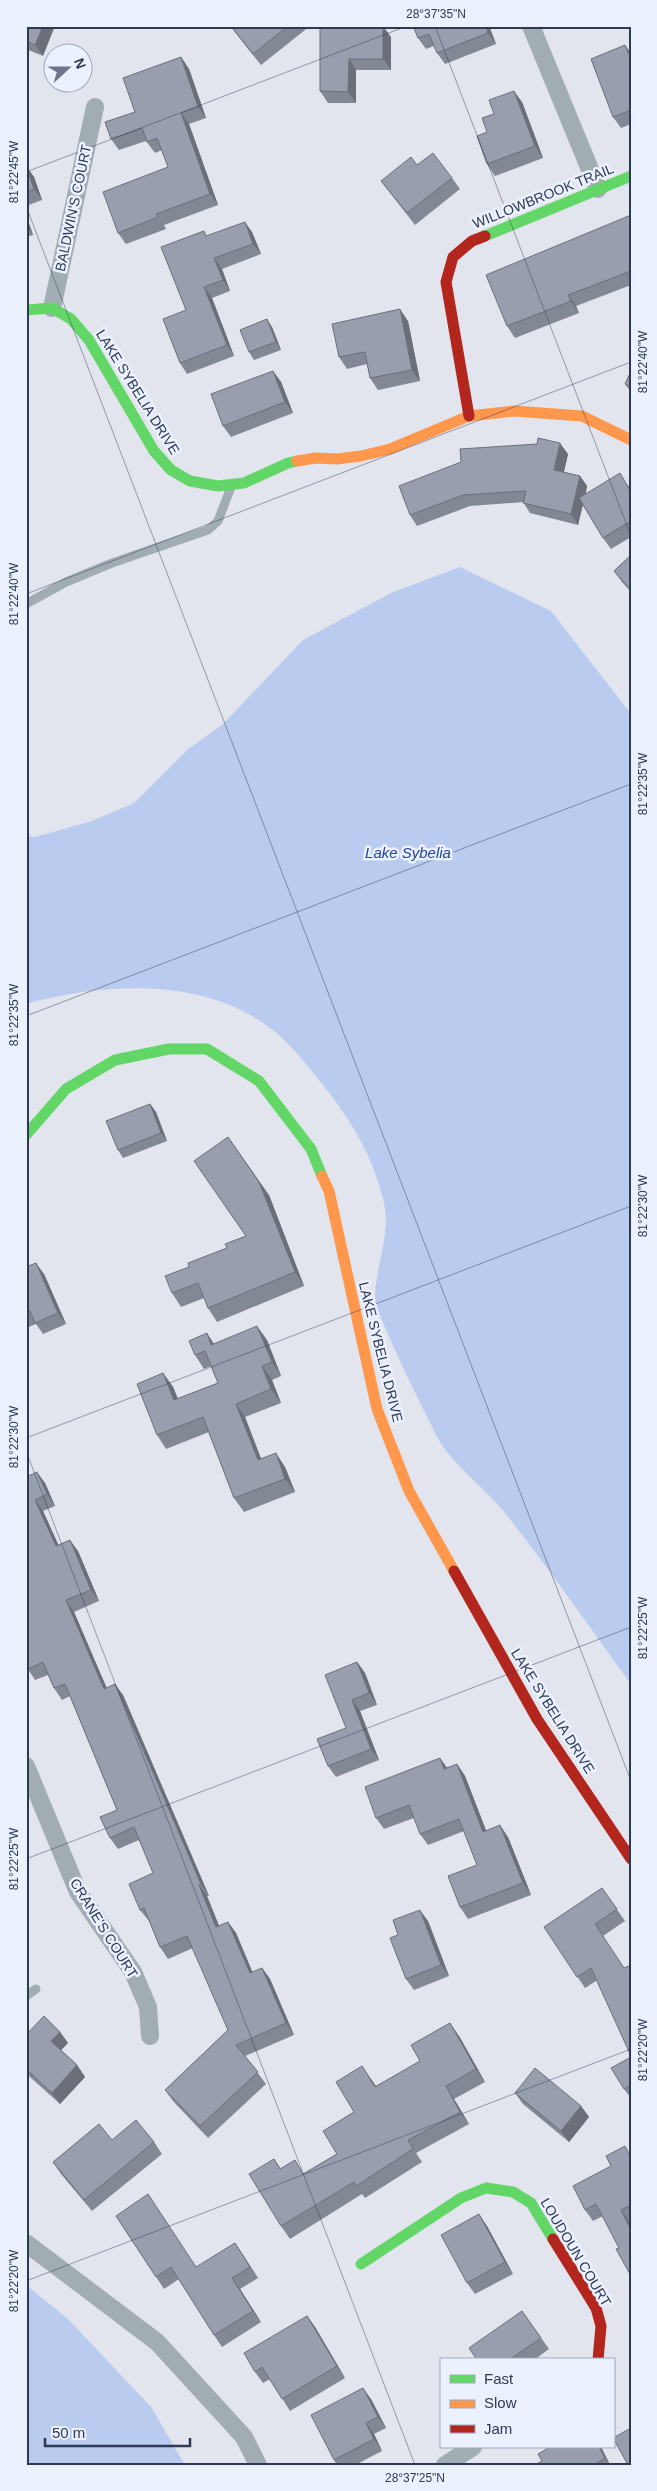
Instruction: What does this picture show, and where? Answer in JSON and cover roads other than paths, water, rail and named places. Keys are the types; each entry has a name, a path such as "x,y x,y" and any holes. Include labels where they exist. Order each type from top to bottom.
{"street":[{"path":"531,26 598,189"},
{"name":"BALDWIN'S COURT","path":"52,308 95,107"},
{"name":"WILLOWBROOK TRAIL","path":"469,416 446,282 453,258 472,241 631,176"},
{"path":"26,310 52,308"},
{"name":"LAKE SYBELIA DRIVE","path":"52,308 72,318 90,340 154,451 170,470 190,481 218,486 244,483 288,463 316,458 353,457 390,449 469,416 514,412 582,416 631,440"},
{"name":"LAKE SYBELIA DRIVE","path":"26,1135 66,1088 115,1060 169,1049 207,1049 260,1081 311,1149 329,1191 377,1409 409,1491 537,1719 631,1859"},
{"name":"CRANE'S COURT","path":"26,1766 78,1892 133,1972 148,2007 150,2036"},
{"name":"LOUDOUN COURT","path":"361,2264 461,2198 486,2188 513,2192 531,2203 596,2308 601,2326 598,2358"},
{"path":"26,2243 157,2342 244,2437 258,2465"},
{"path":"445,2465 471,2448"}],"lane":[{"path":"26,604 66,582 112,563 208,530 218,522 232,484"},
{"path":"26,1996 36,1989"}],"water":[{"name":"Lake Sybelia","path":"460,567 551,611 631,714 631,1684 521,1534 498,1505 448,1453 436,1435 377,1309 375,1300 377,1275 386,1227 386,1215 380,1186 368,1155 352,1126 323,1085 296,1053 274,1031 240,1009 211,999 181,992 118,989 55,997 26,1004 26,836 35,837 92,821 134,803 187,750 223,724 303,640 391,593"},
{"path":"26,2285 68,2319 151,2407 185,2465 26,2465"}]}
